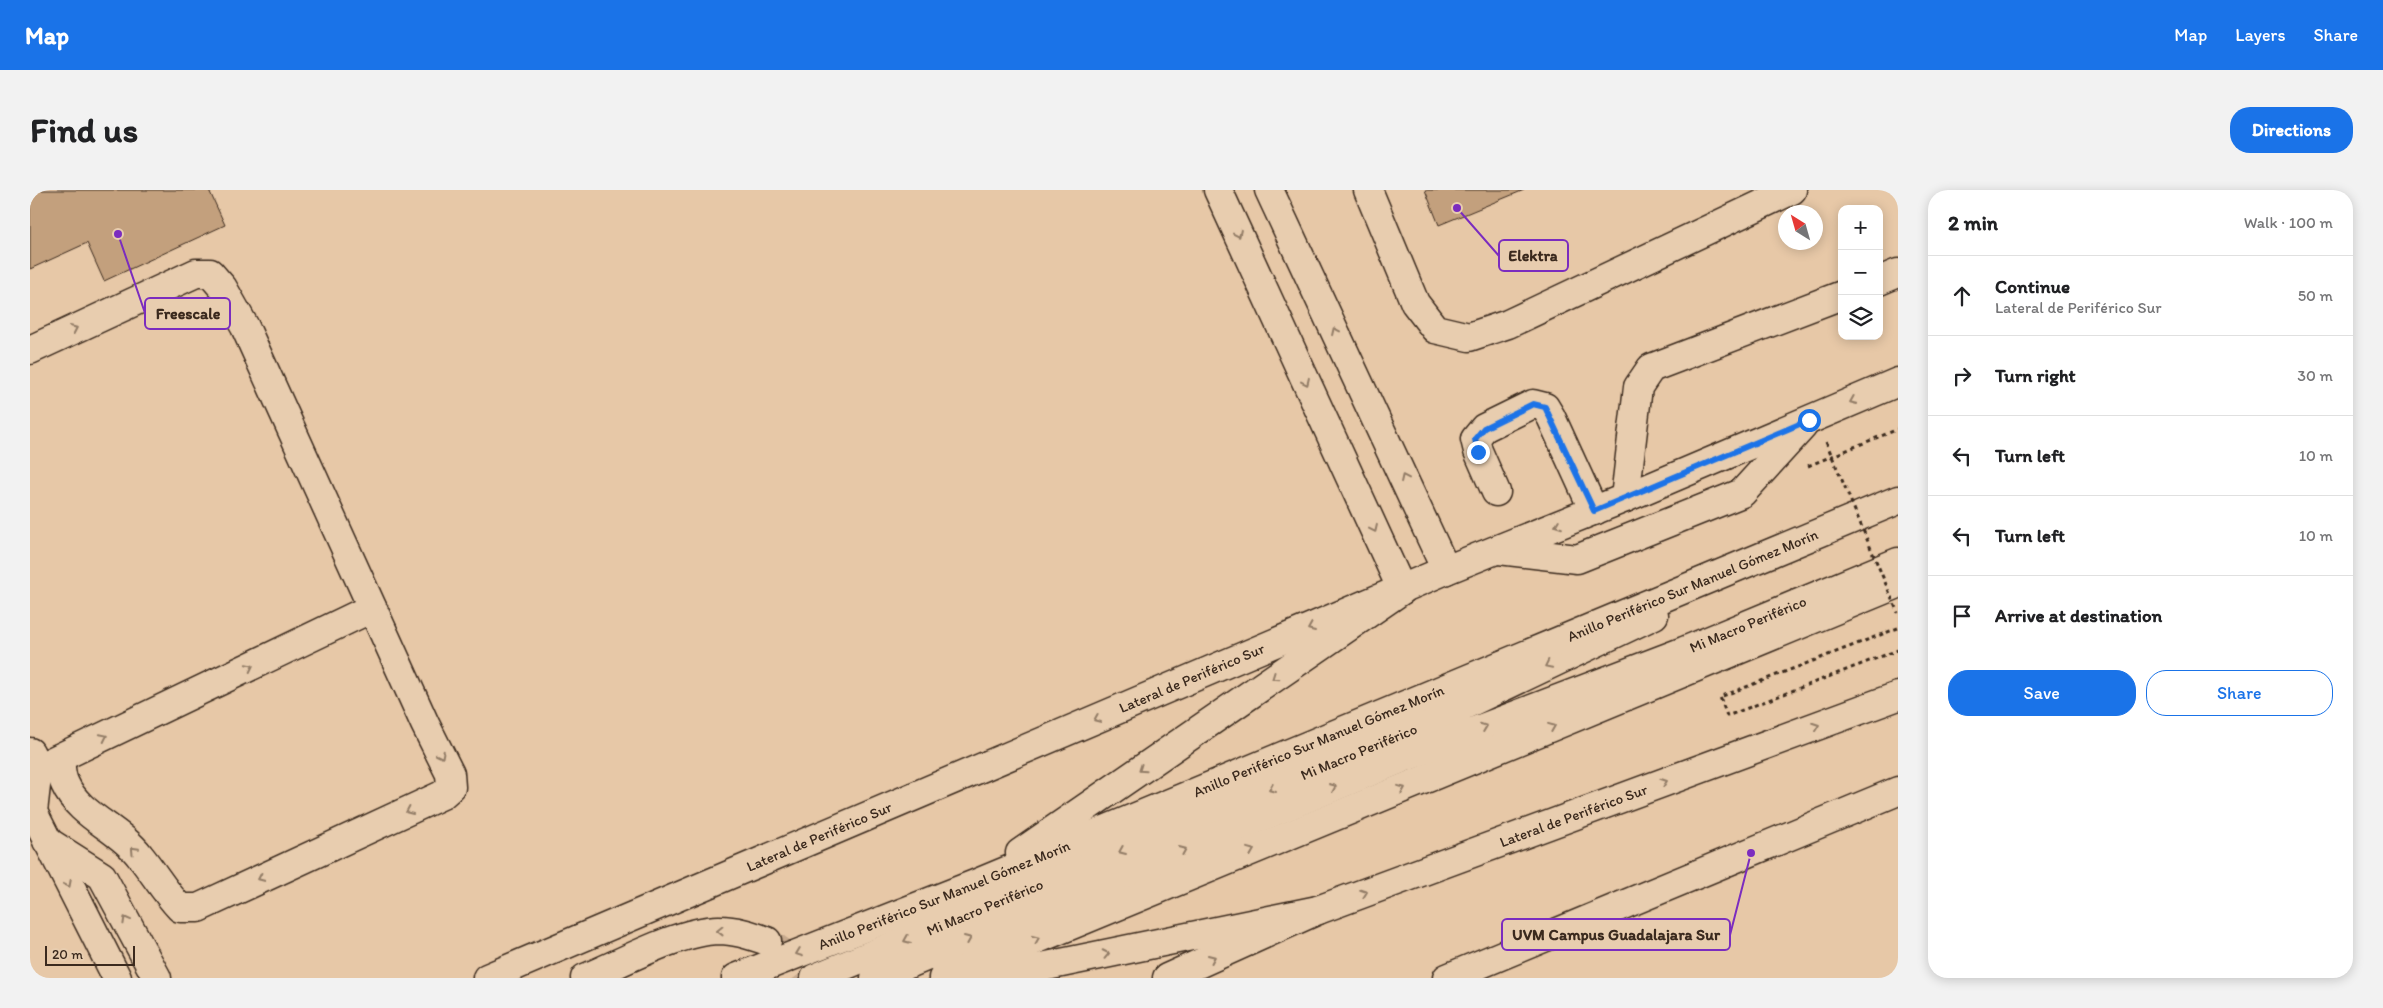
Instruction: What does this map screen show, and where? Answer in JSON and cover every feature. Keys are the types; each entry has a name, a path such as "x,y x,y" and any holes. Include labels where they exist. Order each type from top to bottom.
{"main road":[{"path":"975,884 1402,590 1218,190"},
{"path":"1269,190 1446,570"},
{"path":"1368,190 1414,303 1435,329 1469,338 1508,324 1792,190"},
{"path":"30,350 196,273 210,273 223,288 245,327 425,724 450,774 451,787 442,795 198,908 180,908 157,882 140,856 119,834 91,815 71,796 64,783 43,759"},
{"path":"1883,280 1898,274"},
{"path":"1624,498 1638,387 1651,368 1838,297"},
{"name":"Lateral de Periférico Sur","path":"487,978 1446,570 1594,511 1898,382"},
{"path":"1496,492 1478,452 1475,439 1484,428 1533,404 1545,407 1551,417 1594,511"},
{"path":"1495,550 1577,559 1742,493 1809,420"},
{"name":"Anillo Periférico Sur Manuel Gómez Morín","path":"736,978 975,884 1898,500"},
{"name":"Mi Macro Periférico","path":"815,978 1412,730 1651,616 1898,515"},
{"name":"Mi Macro Periférico","path":"875,978 1401,759 1684,651 1898,562"},
{"path":"943,978 1898,584"},
{"path":"43,759 372,608"},
{"name":"Lateral de Periférico Sur","path":"1167,978 1318,910 1895,695"},
{"path":"43,759 33,812 117,978"},
{"path":"1447,978 1898,792"},
{"path":"46,841 102,876 158,978"},
{"path":"990,978 1318,910"},
{"path":"585,978 686,936 718,930 745,932 767,941"}],"path":[{"path":"1806,467 1898,430"},
{"path":"1826,442 1898,613"},
{"path":"1898,628 1720,697 1727,716 1898,650"}],"building":[{"path":"30,190 209,190 225,225 104,281 87,243 30,269"},
{"path":"1425,190 1524,190 1439,225"}],"tunnel":[{"path":"771,944 788,956 805,978"}],"place":[{"name":"Elektra","path":"1457,208"},
{"name":"Freescale","path":"118,234"},
{"name":"UVM Campus Guadalajara Sur","path":"1751,853"}],"route":[{"path":"1478,452 1475,439 1484,428 1533,404 1545,407 1594,511 1809,420"}]}
